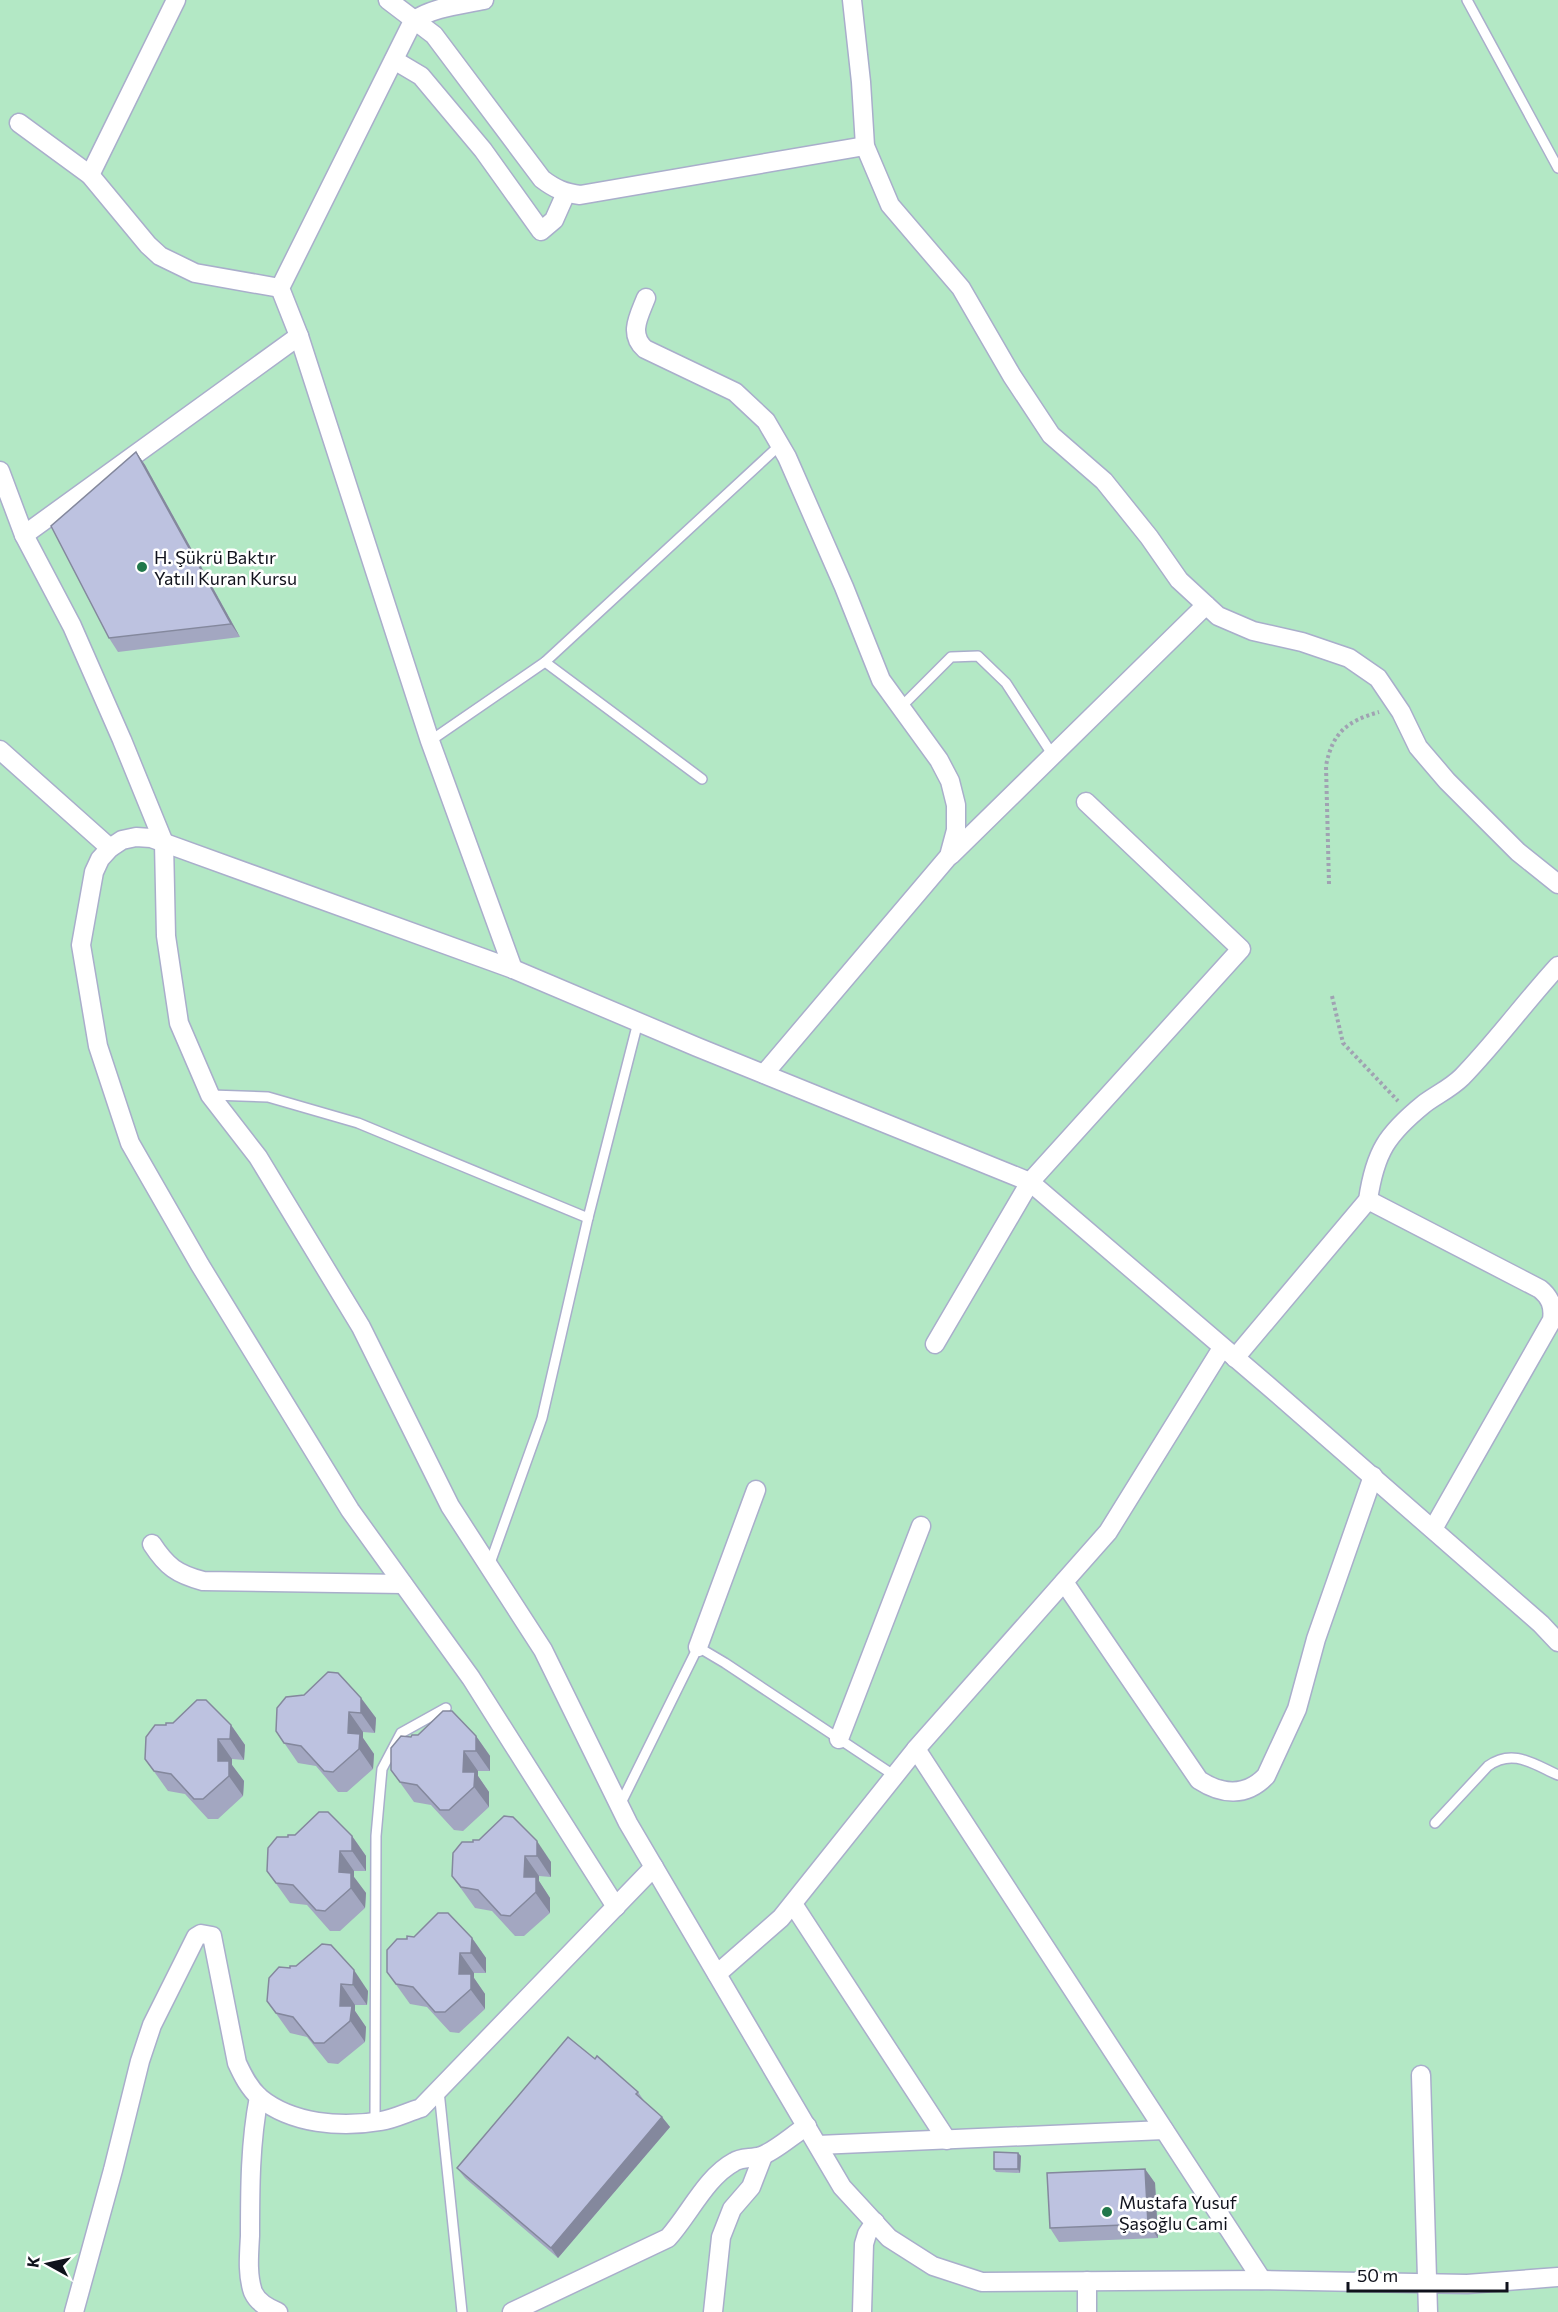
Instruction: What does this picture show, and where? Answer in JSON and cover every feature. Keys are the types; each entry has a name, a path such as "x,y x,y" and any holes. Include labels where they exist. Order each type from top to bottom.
{"street":[{"path":"90,175 176,0"},
{"path":"388,0 434,35 542,179 553,188 566,193 580,195 865,146"},
{"path":"484,0 435,10 413,21 280,288 299,336 430,741 513,969"},
{"path":"852,0 865,146 890,205 961,288 1012,376 1051,435 1104,481 1149,537 1179,580 1218,616 1253,631 1302,642 1349,658 1378,678 1401,712 1419,747 1447,781 1518,852 1558,884"},
{"path":"394,60 421,76 483,150 541,231 554,220 566,193"},
{"path":"19,123 90,175 147,244 160,256 195,273 280,288"},
{"path":"646,298 635,332 640,345 735,392 766,421 780,445 839,576 881,680 939,760 950,781 956,805 956,830 950,856"},
{"path":"24,535 299,336"},
{"path":"0,471 24,535 72,626 164,843 166,936 179,1023 210,1095 258,1157 361,1327 450,1506 543,1650 654,1868 842,2187 889,2238 933,2266 982,2282 1262,2280 1467,2284 1558,2277"},
{"path":"764,1074 950,856 1206,605"},
{"path":"0,750 110,848"},
{"path":"935,1344 1030,1182 1241,949 1086,802"},
{"path":"616,1907 471,1678 350,1510 200,1265 130,1143 98,1046 81,945 94,872 100,859 122,840 136,837 164,843 513,969 1030,1182 1373,1476 1541,1624 1558,1642"},
{"path":"717,1974 781,1918 916,1749 1108,1532 1228,1353 1368,1200 1371,1175 1379,1153 1391,1134 1460,1079 1558,966"},
{"path":"1368,1200 1540,1289 1547,1294 1553,1311 1552,1320 1433,1529"},
{"path":"1064,1582 1199,1780 1223,1792 1248,1790 1258,1785 1266,1776 1297,1710 1316,1639 1373,1476"},
{"path":"698,1647 756,1490"},
{"path":"839,1739 921,1526"},
{"path":"152,1544 164,1562 182,1575 203,1581 403,1584"},
{"path":"916,1749 1262,2280"},
{"path":"74,2312 140,2061 152,2025 196,1937 201,1934 212,1936 237,2063 246,2082 260,2097 277,2108 306,2120 337,2123 381,2121 421,2108 654,1868"},
{"path":"793,1904 947,2140"},
{"path":"1421,2075 1428,2312"},
{"path":"260,2097 252,2154 249,2267 253,2291 257,2299 278,2312"},
{"path":"512,2312 668,2238 716,2176 735,2161 763,2156 807,2126"},
{"path":"818,2145 1164,2130"},
{"path":"713,2312 721,2237 732,2209 751,2187 763,2156"},
{"path":"862,2312 864,2244 875,2222"},
{"path":"1087,2281 1087,2312"}],"lane":[{"path":"1467,0 1558,168"},
{"path":"430,741 545,662 780,445"},
{"path":"901,707 951,657 978,656 1006,684 1052,754"},
{"path":"545,662 702,779"},
{"path":"489,1566 542,1418 588,1218 638,1022"},
{"path":"210,1095 268,1097 358,1123 588,1218"},
{"path":"620,1805 698,1647 895,1776"},
{"path":"375,2121 376,1836 382,1769 402,1733 446,1708"},
{"path":"1435,1823 1495,1760 1517,1757 1558,1775"},
{"path":"439,2089 462,2312"}],"path":[{"path":"1329,884 1326,766 1329,751 1335,738 1345,727 1362,717 1381,712 1401,712"},
{"path":"1332,996 1343,1043 1413,1115"}],"green space":[{"path":"0,0 1558,0 1558,2312 0,2312"}],"building":[{"path":"136,452 231,624 109,638 51,526"},
{"path":"328,1672 338,1673 361,1698 361,1713 349,1712 348,1733 360,1734 359,1749 333,1772 324,1771 301,1746 284,1743 276,1731 277,1708 286,1697 304,1695"},
{"path":"197,1700 206,1700 231,1725 230,1739 218,1739 218,1761 229,1761 229,1776 203,1799 194,1799 171,1774 154,1771 145,1759 146,1737 155,1725 173,1723"},
{"path":"443,1711 452,1711 476,1736 476,1751 464,1751 463,1772 475,1772 474,1787 449,1810 440,1810 417,1785 400,1782 391,1770 391,1748 401,1736 418,1735"},
{"path":"319,1812 328,1812 352,1836 352,1851 340,1851 339,1872 351,1873 351,1888 325,1911 316,1910 293,1885 276,1883 267,1871 268,1848 277,1837 295,1835"},
{"path":"504,1816 513,1817 537,1841 537,1856 525,1856 524,1877 536,1877 536,1892 510,1916 501,1915 478,1890 461,1887 452,1876 453,1853 462,1842 479,1840"},
{"path":"438,1913 448,1913 472,1938 471,1953 460,1953 459,1974 471,1974 471,1989 445,2012 435,2012 413,1987 396,1984 387,1972 387,1950 397,1939 407,1939 407,1936 414,1937"},
{"path":"322,1944 331,1945 354,1970 353,1985 341,1984 340,2006 352,2006 350,2021 324,2043 314,2043 293,2017 276,2013 267,2001 269,1978 279,1967 296,1966"},
{"path":"568,2037 595,2059 597,2056 638,2092 636,2094 662,2117 551,2248 457,2168"},
{"path":"994,2152 1018,2153 1018,2169 994,2169"},
{"name":"Mustafa Yusuf Şaşoğlu Cami","path":"1145,2169 1148,2224 1050,2228 1047,2173"}],"place":[{"name":"H. Şükrü Baktır Yatılı Kuran Kursu","path":"142,567"},
{"name":"Mustafa Yusuf Şaşoğlu Cami","path":"1107,2212"}]}
